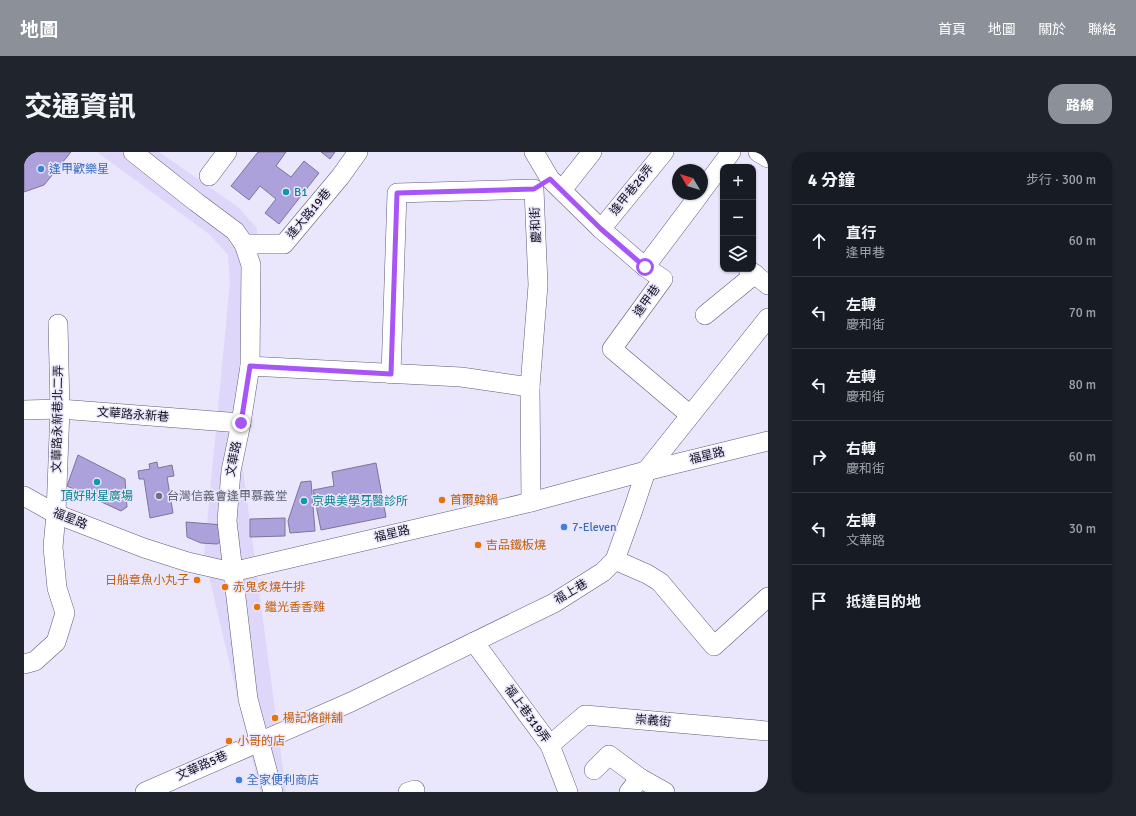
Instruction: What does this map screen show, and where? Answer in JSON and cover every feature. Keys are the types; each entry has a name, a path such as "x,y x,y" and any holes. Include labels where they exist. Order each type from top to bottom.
{"street":[{"name":"文華路","path":"133,152 196,202 236,231 244,244 249,257 252,272 250,366 241,423 231,471 226,521 248,699 273,792"},
{"path":"209,176 227,152"},
{"name":"逢大路19巷","path":"244,244 284,244 340,177 358,152"},
{"name":"逢甲巷","path":"534,152 556,185 601,229 645,267 663,279 612,349 690,415"},
{"path":"391,374 397,193 534,189 556,185 592,152"},
{"name":"逢甲巷26弄","path":"601,229 664,152"},
{"path":"708,183 732,152"},
{"path":"758,152 768,158"},
{"name":"慶和街","path":"531,502 530,387 538,285 534,189"},
{"path":"645,267 695,200"},
{"path":"705,315 757,276"},
{"name":"福上巷","path":"259,741 351,702 554,603 603,572 615,560 634,510 646,471 768,318"},
{"name":"文華路永新巷北二弄","path":"24,664 35,661 56,642 65,613 57,588 53,547 56,514 60,409 58,324"},
{"path":"250,366 461,377 530,387"},
{"name":"文華路永新巷","path":"24,410 60,409 241,423"},
{"name":"福星路","path":"24,496 56,514 144,548 188,562 232,572 531,502 646,471 768,441"},
{"path":"615,560 647,574 660,582 714,646 768,597"},
{"name":"福上巷319弄","path":"474,642 550,745 568,792"},
{"name":"崇義街","path":"550,745 585,715 768,731"},
{"name":"文華路5巷","path":"145,792 259,741"},
{"path":"594,770 609,755 634,785 665,792"}],"shaded area":[{"path":"97,152 159,152 238,207 257,228 259,342 240,448 286,792 260,792 204,555 230,282 228,255 209,234"}],"building":[{"name":"逢甲歡樂星","path":"24,152 71,152 44,185 24,192"},
{"name":"B1","path":"258,152 286,152 276,166 291,177 304,161 319,173 279,224 265,213 276,199 260,186 249,200 231,186"},
{"path":"321,152 335,152 330,159"},
{"name":"頂好財星廣場","path":"78,455 125,479 127,507 121,511 67,486"},
{"name":"台灣信義會逢甲慕義堂","path":"157,462 158,468 172,465 174,476 167,477 173,513 150,518 144,479 139,479 138,471 150,469 149,464"},
{"path":"376,463 386,517 321,530 313,490 334,486 332,472"},
{"name":"京典美學牙醫診所","path":"311,481 315,531 290,533 288,521 301,482"},
{"path":"285,518 285,536 250,537 250,519"},
{"path":"186,522 223,525 223,540 217,544 201,543 187,537"}],"place":[{"name":"逢甲歡樂星","path":"41,169"},
{"name":"B1","path":"286,192"},
{"name":"頂好財星廣場","path":"97,482"},
{"name":"台灣信義會逢甲慕義堂","path":"159,496"},
{"name":"首爾韓鍋","path":"442,500"},
{"name":"京典美學牙醫診所","path":"304,501"},
{"name":"7-Eleven","path":"564,527"},
{"name":"吉品鐵板燒","path":"478,545"},
{"name":"日船章魚小丸子","path":"197,580"},
{"name":"赤鬼炙燒牛排","path":"225,587"},
{"name":"繼光香香雞","path":"257,607"},
{"name":"楊記烙餅舖","path":"275,718"},
{"name":"小哥的店","path":"229,741"},
{"name":"全家便利商店","path":"239,780"}],"route":[{"path":"241,423 250,366 391,374 397,193 534,189 550,179 601,229 645,267"}]}
